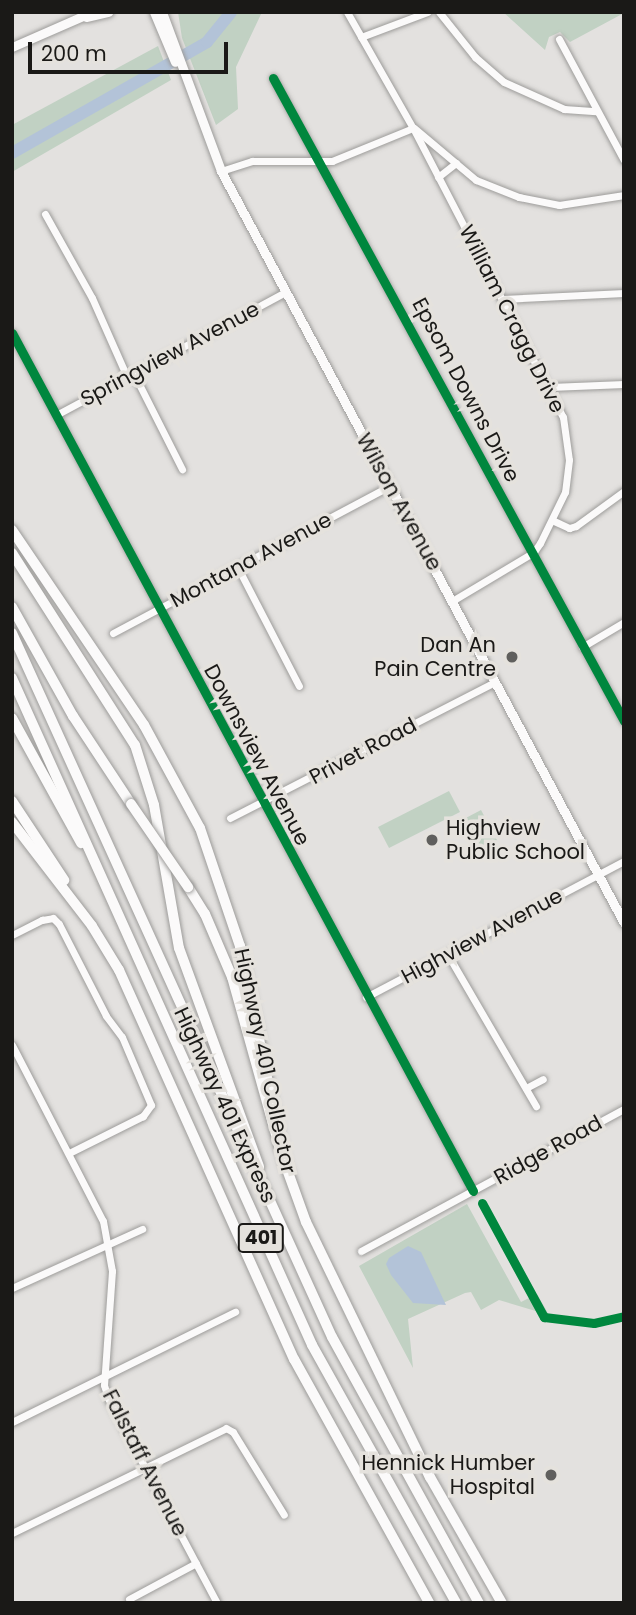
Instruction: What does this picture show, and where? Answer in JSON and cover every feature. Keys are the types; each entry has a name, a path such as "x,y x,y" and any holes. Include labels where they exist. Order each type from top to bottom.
{"highway":[{"name":"Highway 401 Collector","path":"12,530 144,725 200,828 240,946 282,1153 306,1222 430,1477 502,1603"},
{"path":"12,553 135,745 154,805 179,948 251,1139 267,1195"},
{"path":"12,607 73,716 205,914 232,977 273,1135 282,1153"},
{"name":"Highway 401 Express","path":"12,633 332,1337 479,1603"},
{"name":"Highway 401 Express","path":"12,678 312,1345 456,1603"},
{"path":"12,718 69,826 94,860"},
{"path":"12,801 92,926"},
{"name":"401","path":"12,822 92,926 119,970 294,1359 429,1603"}],"main road":[{"path":"12,47 88,15 108,12"},
{"name":"Wilson Avenue","path":"154,12 168,38 221,171 624,923"},
{"name":"Wilson Avenue","path":"162,12 168,38"}],"street":[{"name":"William Cragg Drive","path":"347,12 413,128 550,387 563,417 569,460 565,492 554,521 534,552 453,601"},
{"path":"361,37 427,12"},
{"path":"439,12 475,57 504,82 564,108 596,111"},
{"path":"559,39 624,160"},
{"name":"Epsom Downs Drive","path":"273,78 322,162 624,721"},
{"path":"221,171 251,161 322,162 413,128 476,180 531,201 573,205 624,195"},
{"path":"438,177 456,163"},
{"path":"46,214 92,298 127,377 136,380 182,469"},
{"name":"Springview Avenue","path":"56,415 285,292"},
{"path":"503,299 624,293"},
{"name":"Downsview Avenue","path":"12,333 366,997 473,1191"},
{"path":"550,387 624,384"},
{"name":"Montana Avenue","path":"113,633 389,486"},
{"path":"554,521 569,528 576,526 624,491"},
{"path":"237,566 299,685"},
{"path":"582,647 624,622"},
{"name":"Privet Road","path":"230,818 495,682"},
{"name":"Highview Avenue","path":"366,997 624,861"},
{"path":"12,935 53,918 106,1016 122,1037 150,1105 143,1116 69,1153"},
{"path":"448,955 536,1106"},
{"name":"Falstaff Avenue","path":"12,1045 103,1221 111,1271 104,1377 108,1398 217,1603"},
{"path":"526,1088 543,1079"},
{"name":"Ridge Road","path":"361,1251 624,1109"},
{"path":"12,1288 142,1230"},
{"path":"12,1422 236,1312"},
{"path":"12,1533 145,1467 231,1429 284,1515"},
{"path":"129,1599 196,1563"}],"green space":[{"path":"178,12 262,12 236,67 238,109 216,125 182,38"},
{"path":"503,12 624,13 570,42 560,32 549,37 545,50"},
{"path":"158,46 171,80 12,172 12,125"},
{"path":"449,791 460,812 389,848 378,827"},
{"path":"481,810 497,840 477,850 462,820"},
{"path":"467,1204 521,1302 537,1294 549,1315 499,1300 481,1310 471,1292 465,1293 408,1319 413,1368 359,1266"}],"water":[{"path":"408,1246 421,1252 446,1305 413,1303 391,1275 386,1264 389,1258"}],"waterway":[{"path":"12,153 207,42 231,12"}],"cycle path":[{"path":"273,78 624,721"},
{"path":"12,333 473,1191"},
{"path":"482,1203 544,1317 594,1323 624,1316"}],"place":[{"name":"Dan An Pain Centre","path":"512,657"},
{"name":"Highview Public School","path":"432,840"},
{"name":"Hennick Humber Hospital","path":"551,1475"}]}
